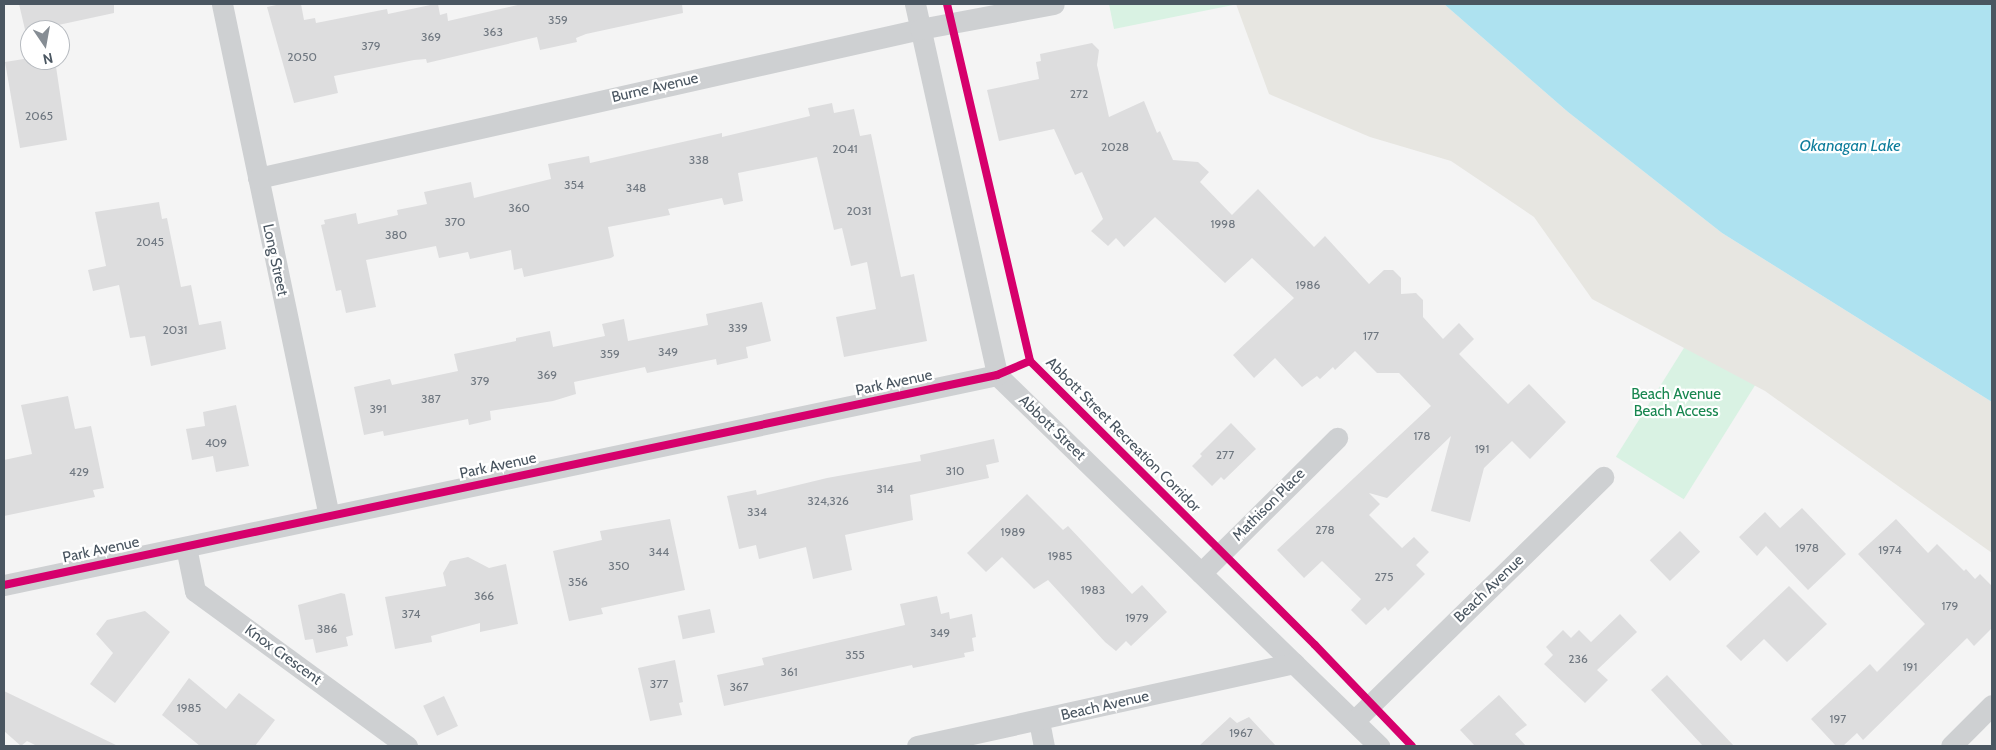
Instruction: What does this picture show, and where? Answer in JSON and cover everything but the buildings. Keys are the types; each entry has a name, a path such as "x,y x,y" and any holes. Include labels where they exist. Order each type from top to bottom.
{"street":[{"name":"Long Street","path":"222,4 328,516"},
{"path":"915,4 997,375"},
{"name":"Burne Avenue","path":"258,178 920,29 1054,4"},
{"name":"Park Avenue","path":"4,585 997,375"},
{"name":"Abbott Street","path":"997,375 1378,746"},
{"name":"Mathison Place","path":"1201,573 1337,438"},
{"name":"Beach Avenue","path":"1354,721 1603,478"},
{"name":"Knox Crescent","path":"186,546 195,591 408,746"},
{"name":"Beach Avenue","path":"917,746 1039,721 1294,663"},
{"path":"1952,746 1992,705"},
{"path":"1039,721 1044,746"}],"green space":[{"path":"1109,4 1238,4 1114,29"},
{"name":"Beach Avenue Beach Access","path":"1697,327 1765,369 1684,499 1616,457"}],"sand":[{"path":"1236,4 1444,4 1568,112 1722,233 1992,402 1992,553 1765,391 1592,299 1534,217 1451,161 1370,137 1269,94"}],"water":[{"name":"Okanagan Lake","path":"1444,4 1992,4 1992,402 1722,233 1568,112"}],"cycle path":[{"name":"Abbott Street Recreation Corridor","path":"947,4 1030,361 1315,645 1412,746"},
{"path":"4,585 997,375 1030,361"}]}
